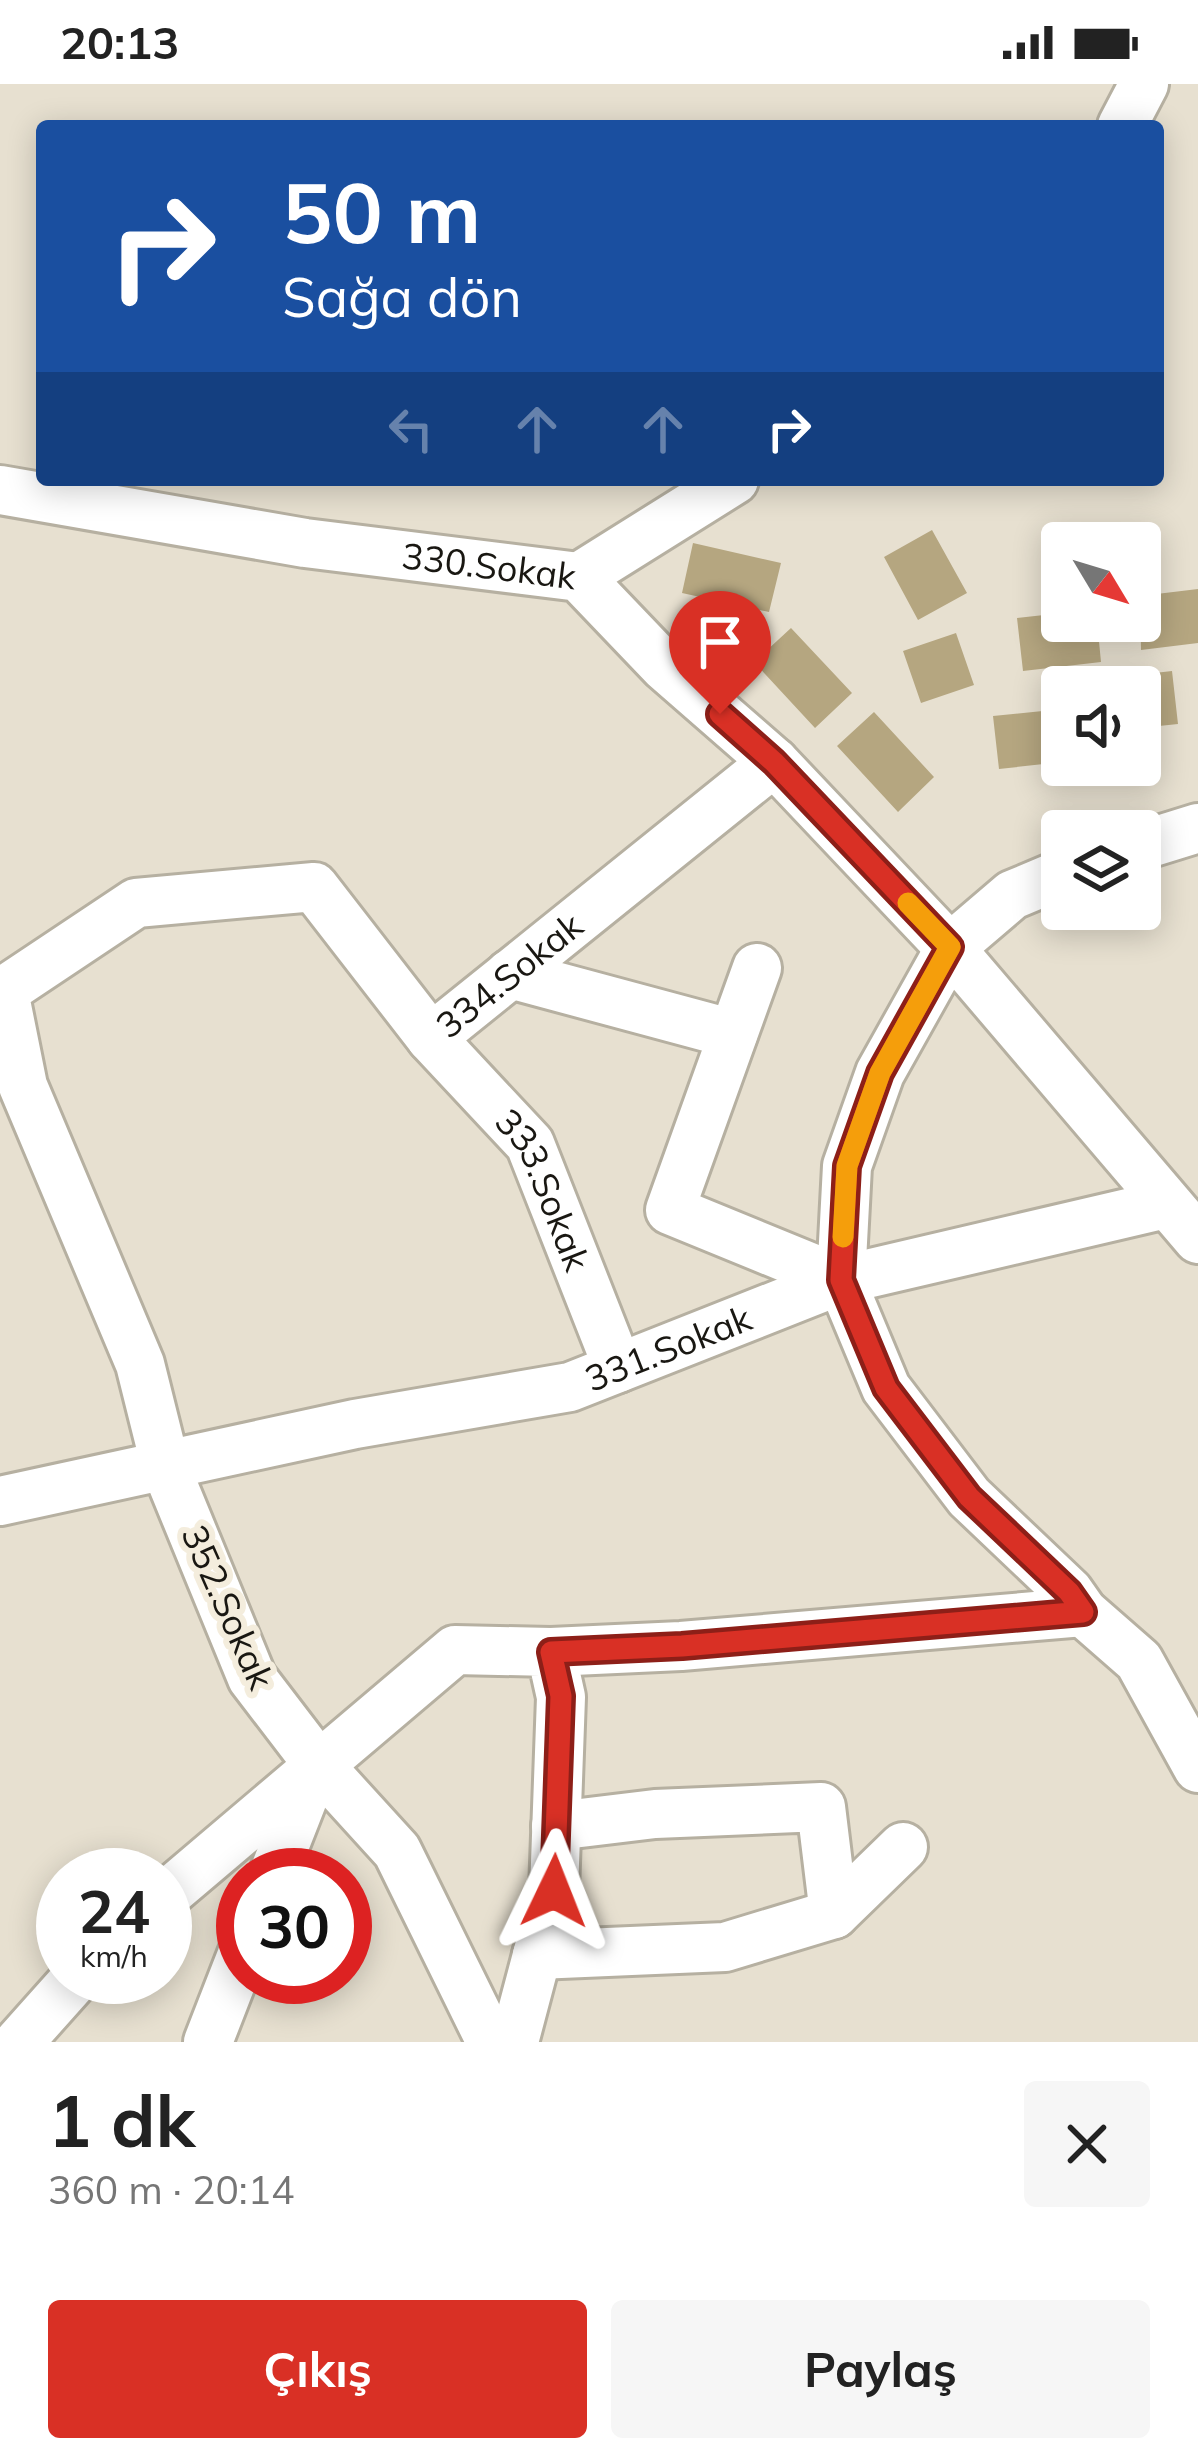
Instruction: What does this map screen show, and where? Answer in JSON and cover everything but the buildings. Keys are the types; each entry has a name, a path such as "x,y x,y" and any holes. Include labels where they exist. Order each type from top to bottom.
{"street":[{"path":"1125,120 1144,84"},
{"path":"578,577 724,486"},
{"name":"330.Sokak","path":"0,490 305,543 578,577 665,667 774,762 950,947 1187,1222"},
{"name":"334.Sokak","path":"166,1468 140,1364 23,1086 4,991 136,903 314,887 431,1038 774,762"},
{"path":"1161,840 1198,828"},
{"path":"1041,883 1012,895 950,947 880,1073 847,1166 841,1280 886,1388 969,1497 1138,1661 1198,1768"},
{"path":"757,968 670,1210 841,1280"},
{"path":"510,974 733,1034"},
{"name":"333.Sokak","path":"431,1038 530,1144 618,1368"},
{"name":"331.Sokak","path":"0,1501 355,1424 570,1387 841,1280 1187,1222"},
{"name":"352.Sokak","path":"166,1468 252,1678 317,1763 397,1851 491,2042"},
{"path":"192,1872 455,1650 551,1652 682,1646 1083,1612"},
{"path":"514,2042 554,1891 561,1696 551,1652"},
{"path":"284,1848 317,1763"},
{"path":"556,1826 655,1814 820,1807 834,1914"},
{"path":"537,1955 725,1947 834,1914 903,1846"},
{"path":"19,2042 53,2004"},
{"path":"208,2042 223,2004"}],"slow traffic":[{"path":"843,1237 847,1166 880,1073 950,947 908,903"}],"route":[{"path":"554,1891 561,1696 551,1652 682,1646 1083,1612 1069,1592 969,1497 886,1388 841,1280 847,1166 880,1073 950,947 774,762 720,714"}]}
